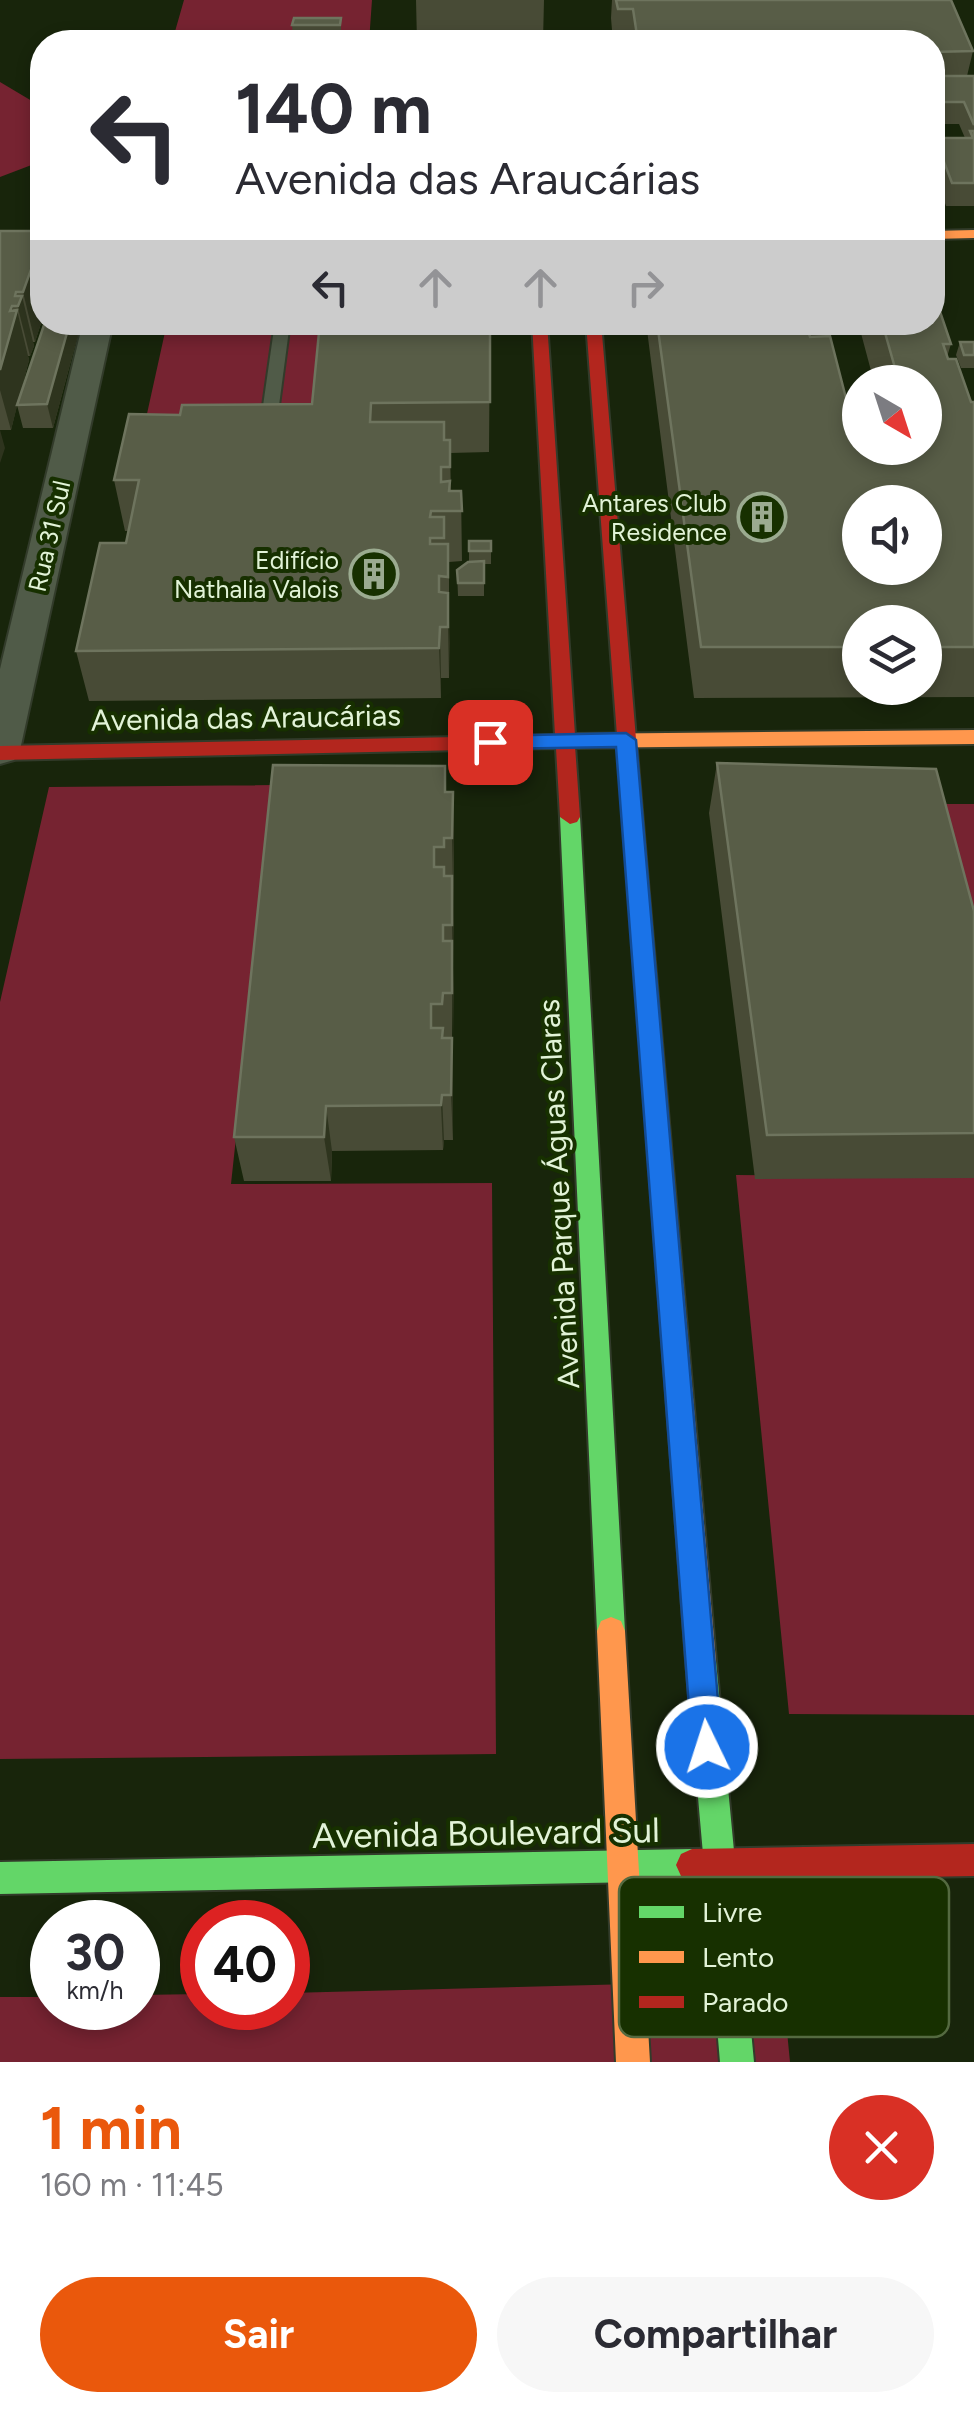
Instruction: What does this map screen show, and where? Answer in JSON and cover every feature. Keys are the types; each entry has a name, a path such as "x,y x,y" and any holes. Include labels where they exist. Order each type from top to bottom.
{"street":[{"path":"945,234 974,234"},
{"name":"Rua 31 Sul","path":"0,751 95,335"},
{"name":"Avenida Parque Águas Claras","path":"566,335 566,741 623,1877"},
{"name":"Avenida Parque Águas Claras","path":"567,335 626,740 718,1877"},
{"name":"Avenida das Araucárias","path":"0,751 974,738"},
{"name":"Avenida Boulevard Sul","path":"0,1878 974,1860"},
{"name":"Avenida Parque Águas Claras","path":"632,2037 633,2062"},
{"name":"Avenida Parque Águas Claras","path":"734,2037 737,2062"}],"lane":[{"path":"270,413 281,335"}],"shaded area":[{"path":"184,0 372,0 370,30 175,30"},
{"path":"0,82 30,100 30,166 0,177"},
{"path":"164,335 320,335 308,449 139,450"},
{"path":"274,785 231,1184 492,1183 496,1754 0,1759 0,1002 49,787"},
{"path":"935,804 974,804 974,980"},
{"path":"736,1175 974,1177 974,1715 789,1714"},
{"path":"619,1984 619,2037 788,2037 790,2062 0,2062 0,1997 30,1997 30,2030 160,2030 160,1995 180,1994 180,2030 310,2030 310,1992"}],"building":[{"path":"616,0 951,0 973,51 945,52 945,30 636,30 633,9 618,9"},
{"path":"294,18 341,18 340,25 292,25"},
{"path":"945,76 974,76 974,125 964,102 945,102"},
{"path":"970,131 974,131 974,183 952,183 945,164 945,138 973,138"},
{"path":"0,231 30,231 30,272 23,292 16,292 15,296 22,296 18,306 12,306 10,311 17,310 0,370"},
{"name":"Antares Club Residence","path":"945,326 951,344 943,344 948,359 956,359 974,402 974,647 942,647 942,605 842,605 842,647 701,647 659,335 830,336 842,383 842,465 942,465 942,365 894,365 886,335 945,335"},
{"path":"41,335 66,335 47,404 17,405"},
{"path":"319,335 490,335 490,402 371,403 370,422 444,422 444,440 450,440 450,467 441,467 441,482 450,481 449,491 461,491 462,511 431,511 430,517 444,517 444,538 430,538 430,544 448,544 448,577 439,576 439,592 448,593 448,627 440,627 439,648 76,651 100,543 126,543 139,480 114,480 129,414 180,415 182,405 312,404"},
{"path":"960,342 974,342 974,355 964,355"},
{"path":"469,541 491,541 491,551 469,551"},
{"path":"484,561 484,583 458,583 457,570 468,562"},
{"path":"717,763 936,769 974,911 974,1133 767,1135"},
{"path":"273,765 445,766 445,792 453,792 452,838 444,838 444,847 434,847 434,867 444,867 444,876 452,876 452,925 443,925 443,941 452,941 452,993 443,993 442,1004 431,1004 431,1028 443,1028 442,1038 452,1038 451,1095 442,1095 441,1105 326,1106 324,1137 234,1137"}],"traffic: fast":[{"path":"570,817 611,1631"},
{"path":"701,1661 720,1877"},
{"path":"0,1878 692,1865"},
{"path":"735,2037 737,2062"}],"traffic: slow":[{"path":"945,235 974,234"},
{"path":"571,741 974,737"},
{"path":"638,882 701,1661"},
{"path":"611,1631 624,1877"},
{"path":"632,2037 633,2062"}],"traffic: jam":[{"path":"540,335 570,817"},
{"path":"594,335 638,882"},
{"path":"0,753 571,741"},
{"path":"692,1865 974,1860"}],"place":[{"name":"Antares Club Residence","path":"762,517"},
{"name":"Edifício Nathalia Valois","path":"374,574"}],"route":[{"path":"490,742 626,740 707,1747"}]}
